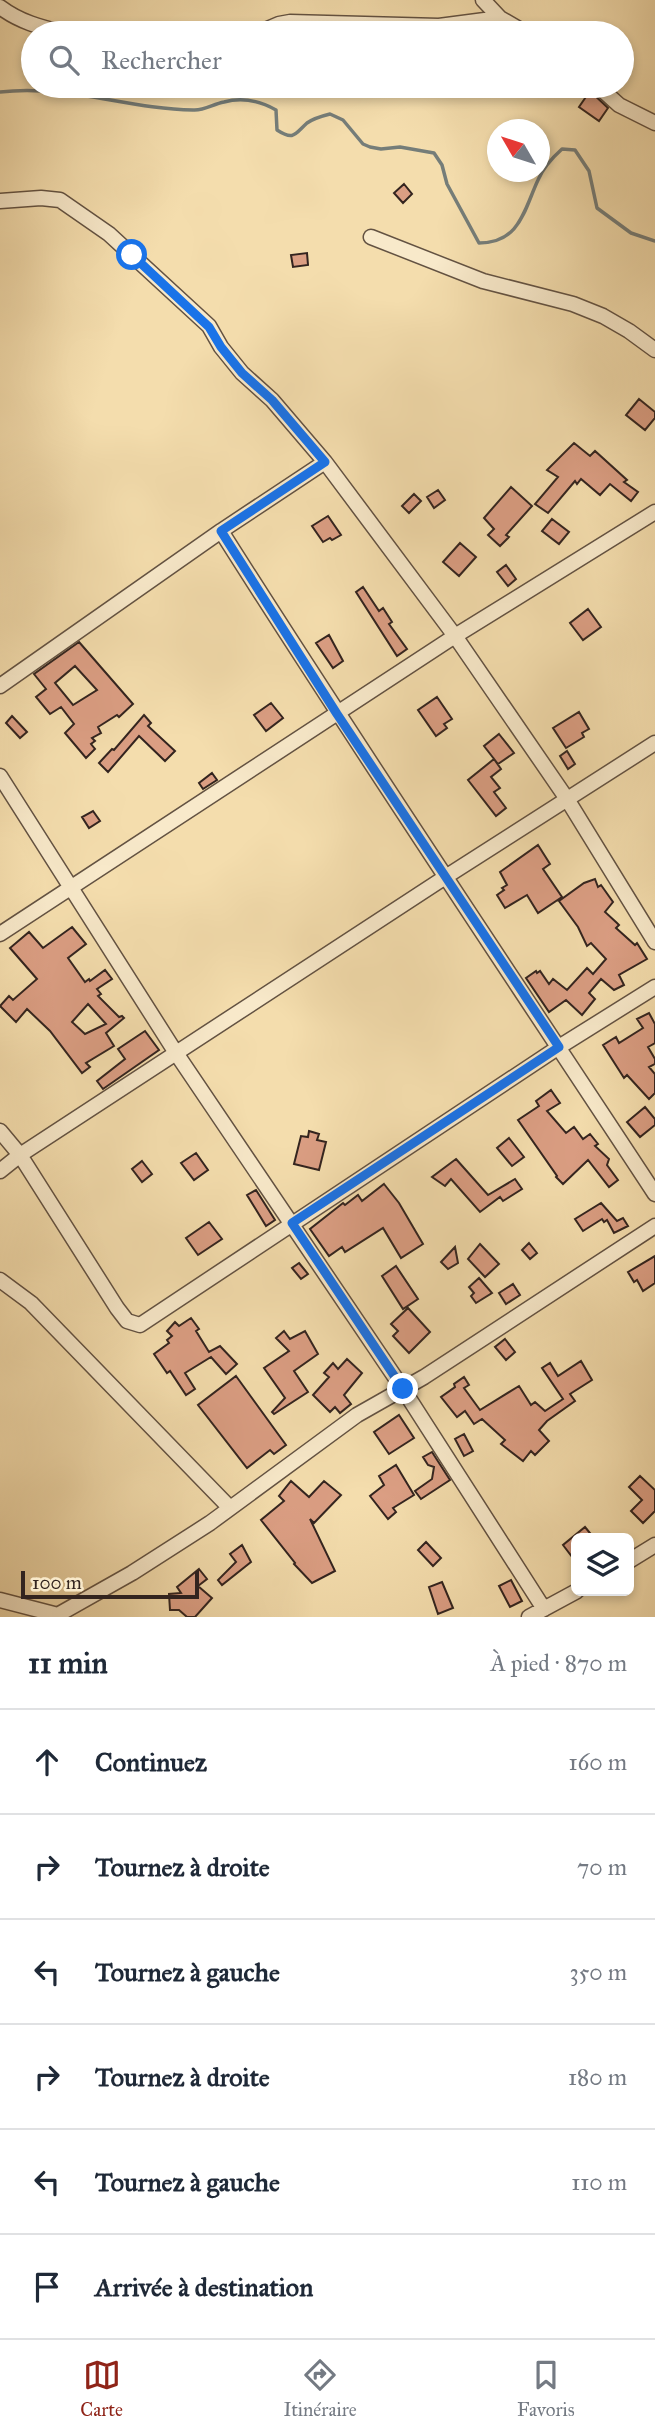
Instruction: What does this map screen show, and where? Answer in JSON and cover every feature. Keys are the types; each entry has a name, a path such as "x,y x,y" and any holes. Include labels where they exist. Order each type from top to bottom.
{"street":[{"path":"483,0 505,21"},
{"path":"0,7 24,21"},
{"path":"477,21 500,18"},
{"path":"611,98 618,105 655,123"},
{"path":"0,201 41,198 60,201 109,234 203,320 242,373 272,400 325,462 455,636 567,799 655,942"},
{"path":"372,237 484,281 573,304 603,316 655,350"},
{"path":"0,686 221,531 325,462"},
{"path":"0,934 455,636 655,512"},
{"path":"221,531 337,714 447,876 655,1194"},
{"path":"0,1171 20,1155 176,1053 655,743"},
{"path":"0,776 176,1053 403,1389 544,1609"},
{"path":"0,1131 20,1155 117,1308 127,1321 140,1325 559,1047 655,987"},
{"path":"0,1600 57,1616 132,1573 230,1508 357,1415 403,1389 655,1226"},
{"path":"0,1280 31,1303 230,1508"},
{"path":"634,1558 655,1545"},
{"path":"529,1617 571,1594"}],"building":[{"path":"585,98 597,98 608,108 599,121 579,107"},
{"path":"404,184 412,194 403,203 394,193"},
{"path":"307,253 308,265 293,267 291,255"},
{"path":"639,399 655,412 655,418 645,430 626,415"},
{"path":"574,443 590,456 595,451 627,480 624,482 638,492 631,501 610,484 600,495 581,479 577,484 575,481 548,513 535,504 558,477 547,470"},
{"path":"511,487 532,506 506,535 509,537 500,546 488,535 494,529 484,518"},
{"path":"438,490 445,500 434,508 427,497"},
{"path":"414,494 421,501 409,513 402,506"},
{"path":"328,516 341,535 323,542 312,526"},
{"path":"552,519 569,532 559,544 542,531"},
{"path":"460,543 476,557 459,576 443,562"},
{"path":"506,565 516,579 508,586 497,572"},
{"path":"363,587 379,611 383,608 392,622 389,624 407,649 397,656 356,592"},
{"path":"588,609 601,627 583,640 570,623"},
{"path":"329,635 343,661 333,668 316,643"},
{"path":"79,642 133,704 119,717 117,715 98,727 101,733 92,738 95,741 91,744 95,749 86,758 65,733 74,724 61,707 50,714 36,697 46,689 34,674","holes":["75,666 97,690 73,705 55,683"]},
{"path":"437,697 452,719 444,724 447,728 436,736 418,710"},
{"path":"271,703 283,718 266,731 254,715"},
{"path":"579,712 589,729 582,733 584,737 566,748 553,728"},
{"path":"144,715 151,723 148,726 175,751 165,761 139,736 108,772 99,763"},
{"path":"12,716 27,732 20,738 6,723"},
{"path":"499,734 514,753 498,764 484,746"},
{"path":"567,751 575,764 568,769 560,756"},
{"path":"494,759 501,769 491,777 500,788 494,792 506,808 496,816 468,780"},
{"path":"212,773 217,780 203,789 199,783"},
{"path":"93,811 100,821 89,828 82,817"},
{"path":"538,845 550,864 543,869 562,897 538,913 527,895 505,908 497,895 507,885 500,872"},
{"path":"595,879 598,887 601,885 613,902 605,912 619,925 616,928 635,945 637,943 647,959 619,975 624,985 614,990 601,979 589,993 595,999 582,1015 566,1000 549,1012 526,978 540,971 549,984 553,979 567,990 587,968 593,974 606,959 591,943 587,946 578,927 559,901 584,883"},
{"path":"72,927 86,944 68,958 85,982 105,970 112,979 97,989 101,994 98,996 119,1017 124,1018 106,1033 114,1046 86,1063 90,1067 82,1073 50,1031 27,1009 16,1022 0,1006 9,996 13,1000 37,979 10,948 29,932 43,948","holes":["88,1004 106,1024 85,1034 72,1022"]},
{"path":"649,1013 655,1024 655,1043 648,1047 655,1059 655,1064 649,1067 655,1074 655,1093 649,1099 627,1075 624,1078 603,1045 616,1037 619,1043 643,1028 637,1019"},
{"path":"145,1031 159,1050 103,1089 97,1081 125,1059 118,1049"},
{"path":"551,1090 560,1103 547,1111 566,1133 574,1127 583,1139 590,1134 598,1144 595,1146 609,1159 607,1165 618,1180 609,1187 588,1160 563,1184 518,1120 539,1106 536,1101"},
{"path":"645,1107 655,1119 655,1125 640,1137 627,1122"},
{"path":"309,1131 319,1134 317,1140 326,1142 319,1170 294,1164 301,1136 308,1137"},
{"path":"509,1138 524,1157 512,1166 497,1148"},
{"path":"196,1153 208,1170 194,1180 181,1163"},
{"path":"456,1159 488,1195 515,1179 522,1189 503,1201 500,1197 480,1212 451,1179 445,1186 432,1177"},
{"path":"142,1161 152,1174 142,1182 132,1169"},
{"path":"384,1184 399,1203 423,1244 401,1258 383,1228 345,1252 342,1247 329,1256 310,1229 343,1203 345,1205 358,1195 362,1201"},
{"path":"256,1190 275,1220 266,1226 247,1195"},
{"path":"601,1203 617,1221 623,1218 628,1226 614,1233 607,1220 604,1222 602,1219 583,1231 575,1219"},
{"path":"209,1222 222,1239 198,1255 186,1238"},
{"path":"529,1243 537,1253 530,1259 522,1250"},
{"path":"480,1244 499,1264 485,1277 468,1259"},
{"path":"455,1247 458,1263 448,1269 441,1262"},
{"path":"655,1256 655,1283 643,1291 637,1280 634,1282 628,1272"},
{"path":"299,1263 308,1274 301,1279 292,1268"},
{"path":"396,1266 418,1299 403,1309 382,1276"},
{"path":"479,1278 492,1293 476,1303 471,1296 474,1293 469,1287"},
{"path":"513,1284 520,1295 506,1304 499,1293"},
{"path":"408,1308 430,1332 409,1353 393,1336 398,1331 391,1324"},
{"path":"191,1318 209,1352 220,1346 237,1364 226,1374 211,1357 185,1373 195,1389 186,1395 170,1371 167,1373 154,1354 169,1343 167,1340 172,1336 167,1331 175,1322 179,1326"},
{"path":"284,1331 290,1339 305,1331 318,1354 294,1371 308,1392 274,1414 272,1412 285,1398 264,1368 289,1351 276,1338"},
{"path":"505,1339 515,1352 506,1360 495,1347"},
{"path":"347,1359 362,1373 344,1395 351,1404 340,1413 335,1407 330,1412 313,1395 329,1377 324,1373 333,1363 338,1369"},
{"path":"581,1361 592,1380 570,1394 575,1401 539,1430 549,1441 535,1455 531,1451 523,1461 501,1444 505,1440 482,1419 474,1424 465,1411 457,1417 441,1397 464,1377 469,1385 464,1388 480,1410 519,1386 531,1405 535,1402 545,1411 563,1399 542,1368 550,1363 558,1376"},
{"path":"236,1376 286,1445 274,1454 270,1450 247,1468 198,1405"},
{"path":"399,1415 414,1438 389,1454 374,1432"},
{"path":"464,1434 473,1451 464,1456 455,1439"},
{"path":"432,1452 450,1480 421,1499 415,1491 432,1479 434,1467 428,1465 423,1457"},
{"path":"396,1465 414,1495 393,1508 396,1512 388,1519 370,1496 384,1485 379,1476"},
{"path":"640,1476 655,1490 655,1511 643,1523 631,1511 642,1500 629,1487"},
{"path":"291,1481 309,1497 324,1481 341,1495 314,1523 310,1519 335,1571 312,1583 261,1520 284,1501 279,1496"},
{"path":"585,1527 590,1533 578,1533"},
{"path":"571,1538 571,1555 563,1545"},
{"path":"426,1542 441,1558 433,1566 418,1550"},
{"path":"242,1545 251,1562 222,1585 218,1580 236,1562 230,1554"},
{"path":"199,1569 207,1579 198,1586 212,1598 195,1617 187,1617 179,1610 170,1610 169,1594 181,1593 177,1587"},
{"path":"511,1580 522,1601 510,1607 499,1586"},
{"path":"442,1582 453,1608 438,1614 429,1587"}],"waterway":[{"path":"0,92 21,90"},
{"path":"97,98 193,110 237,100 251,101 276,110 277,130 287,135 291,136 310,121 330,114 343,120 363,144 370,147 400,147 434,153 442,165 447,184 479,243 493,242 512,231 519,223 548,163 562,149 575,150 589,171 597,208 631,233 655,241"}],"route":[{"path":"132,255 197,314 242,373 272,400 325,462 221,531 337,714 559,1047 292,1223 403,1389"}]}
